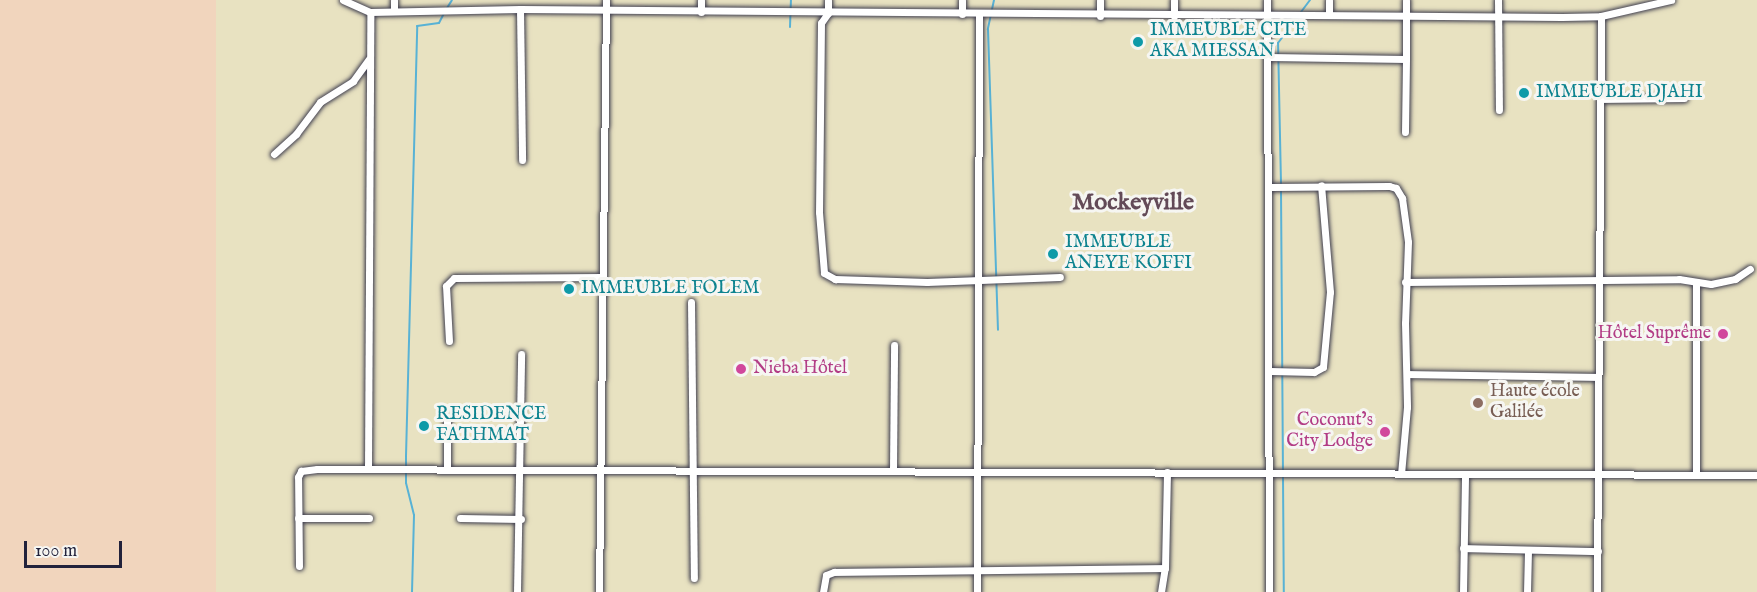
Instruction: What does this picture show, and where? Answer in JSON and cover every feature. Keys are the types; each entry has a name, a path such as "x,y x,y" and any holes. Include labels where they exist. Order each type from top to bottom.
{"street":[{"path":"343,0 370,12 531,9 1100,16 1329,13 1601,16 1671,0"},
{"path":"394,0 394,11"},
{"path":"460,9 461,0"},
{"path":"531,0 531,9"},
{"path":"599,592 606,0"},
{"path":"701,0 701,12"},
{"path":"828,0 828,13 821,23 819,212 824,273 835,279 978,281 1060,277"},
{"path":"962,0 962,14"},
{"path":"1100,0 1100,16"},
{"path":"1174,0 1174,16"},
{"path":"1267,0 1271,187 1269,592"},
{"path":"1329,0 1329,13"},
{"path":"1405,132 1407,0"},
{"path":"1498,0 1499,110"},
{"path":"520,9 522,160"},
{"path":"368,468 370,12"},
{"path":"977,592 979,14"},
{"path":"1597,592 1601,16"},
{"path":"1269,57 1406,59"},
{"path":"274,154 296,134 320,102 353,81 369,59"},
{"path":"1601,99 1684,98"},
{"path":"1270,371 1314,372 1323,367 1330,292 1321,185"},
{"path":"1271,187 1389,186 1400,192 1408,242 1405,282 1407,374 1401,474"},
{"path":"1405,282 1679,279 1696,284 1735,279 1750,269"},
{"path":"448,341 446,286 454,278 602,277"},
{"path":"1696,284 1696,474"},
{"path":"691,302 694,578"},
{"path":"893,471 894,345"},
{"path":"517,592 521,519 521,354"},
{"path":"1407,374 1598,377"},
{"path":"447,419 447,468"},
{"path":"299,566 298,477 301,471 368,468 692,468 978,472 1757,475"},
{"path":"1161,592 1165,568 1167,472"},
{"path":"1463,592 1465,474"},
{"path":"298,518 369,518"},
{"path":"460,518 521,519"},
{"path":"1463,548 1598,551"},
{"path":"1527,592 1528,550"},
{"path":"822,592 826,575 834,572 976,573 1044,568 1165,568"}],"shaded area":[{"path":"0,0 216,0 216,592 0,592"}],"waterway":[{"path":"447,8 452,0"},
{"path":"790,27 791,0"},
{"path":"994,0 988,29 998,330"},
{"path":"1301,12 1310,0"},
{"path":"412,592 414,515 406,483 406,456 417,26 439,23 444,13"},
{"path":"1281,184 1278,43 1298,16"},
{"path":"1281,190 1284,592"}],"place":[{"name":"IMMEUBLE CITE AKA MIESSAN","path":"1138,42"},
{"name":"IMMEUBLE DJAHI","path":"1524,93"},
{"name":"IMMEUBLE ANEYE KOFFI","path":"1053,254"},
{"name":"IMMEUBLE FOLEM","path":"569,289"},
{"name":"Hôtel Suprême","path":"1723,334"},
{"name":"Nieba Hôtel","path":"741,369"},
{"name":"Haute école Galilée","path":"1478,403"},
{"name":"RESIDENCE FATHMAT","path":"424,426"},
{"name":"Coconut’s City Lodge","path":"1385,432"}],"district":[{"name":"Mockeyville","path":"1133,203"}]}
